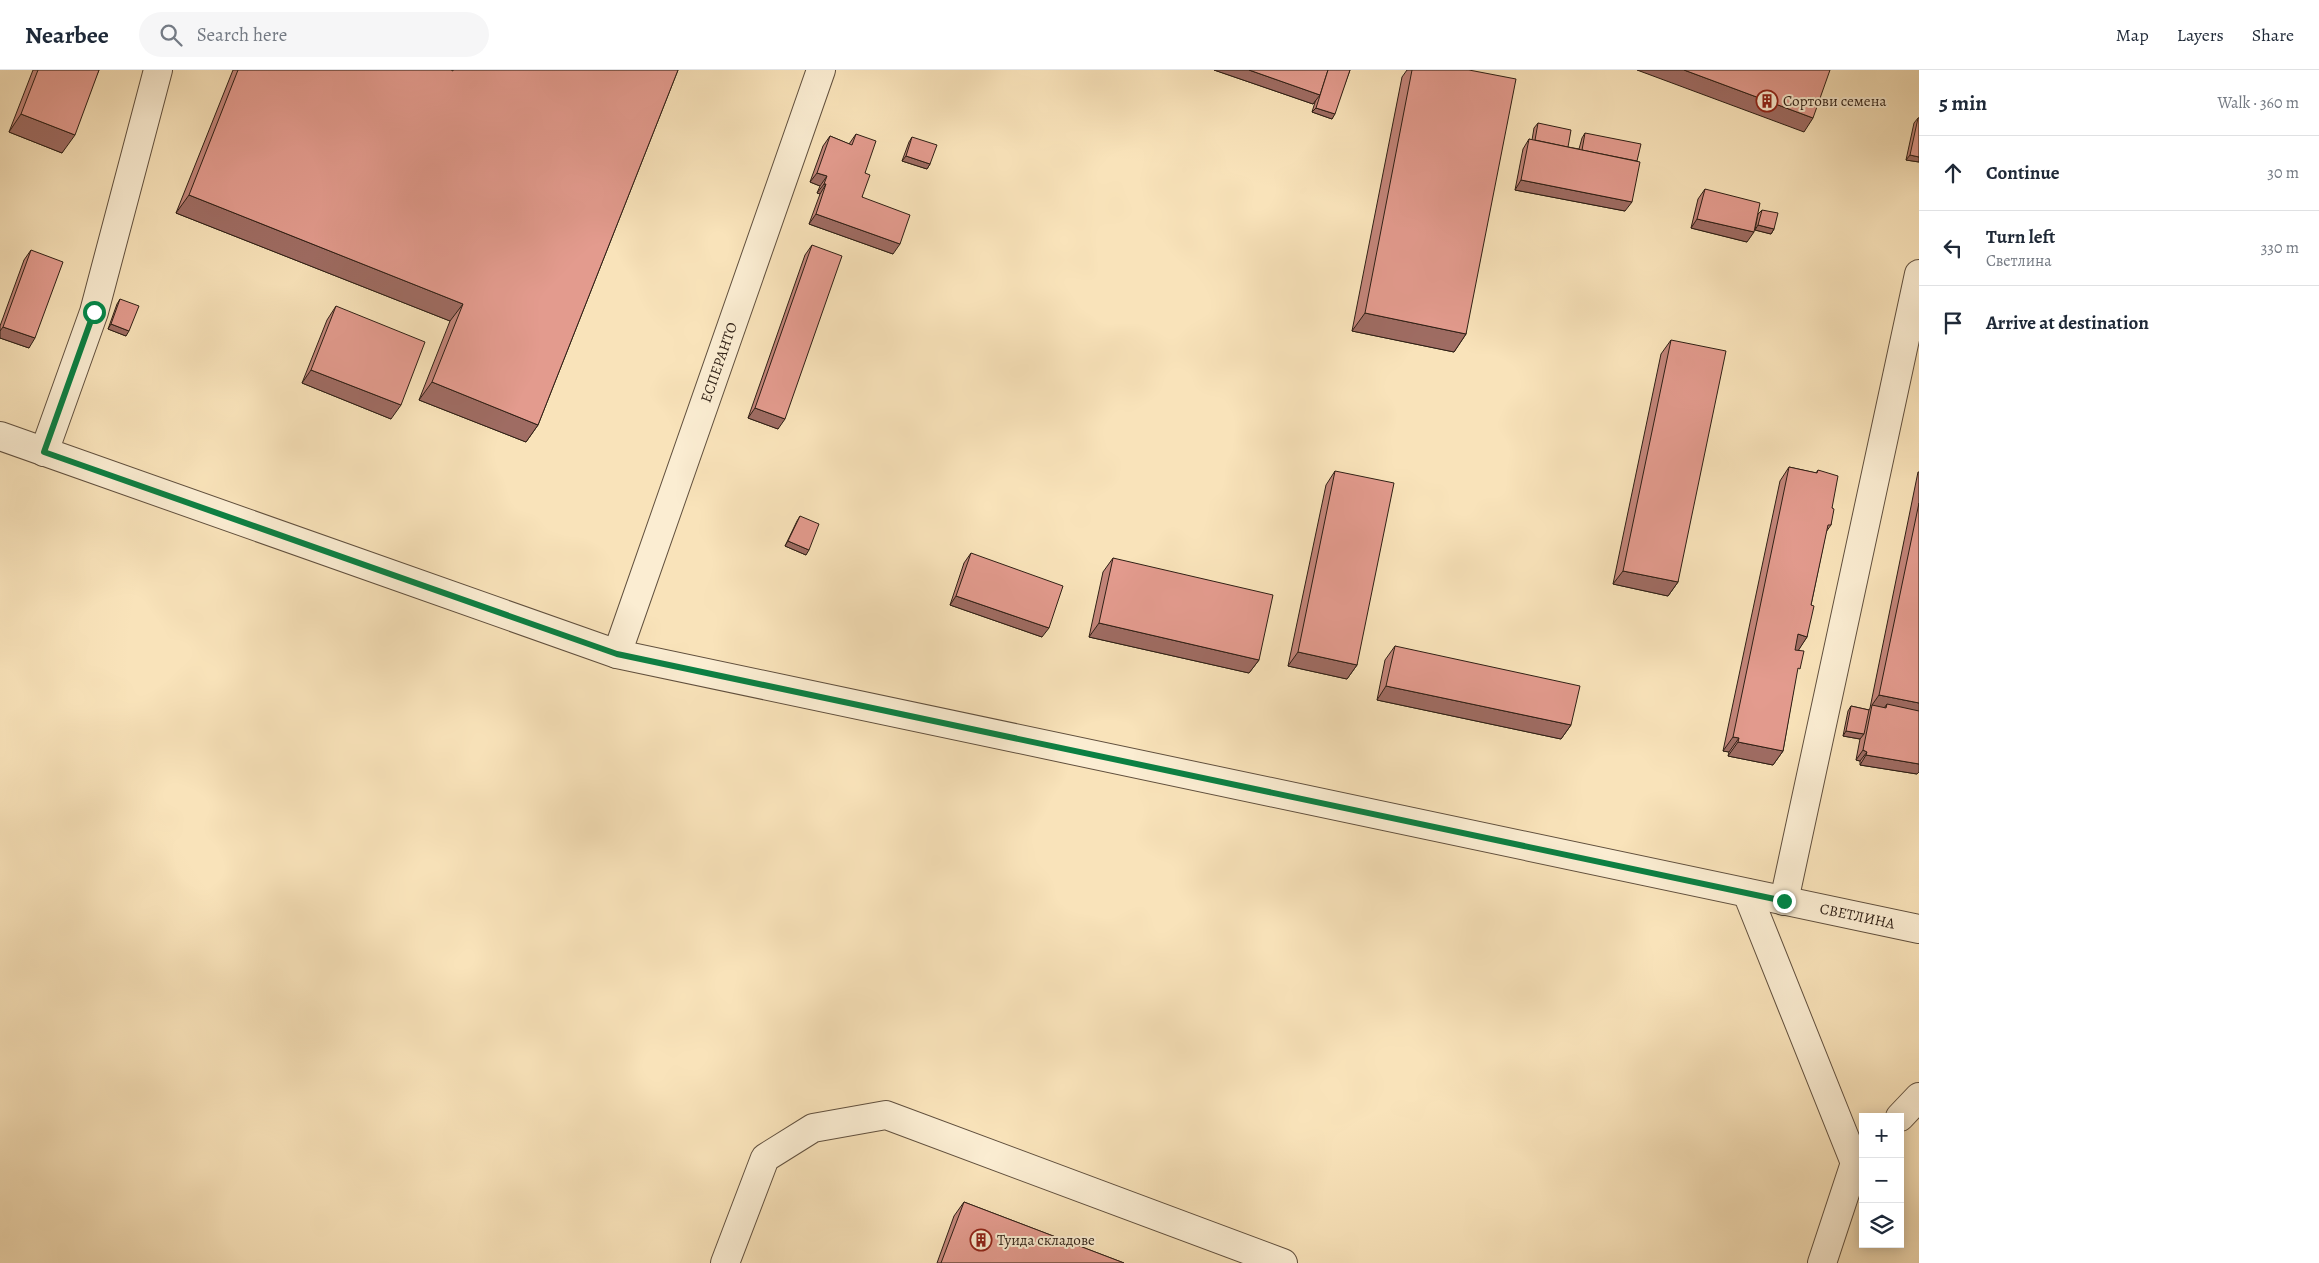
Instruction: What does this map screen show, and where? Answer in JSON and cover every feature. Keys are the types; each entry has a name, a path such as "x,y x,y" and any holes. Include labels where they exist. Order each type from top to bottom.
{"street":[{"path":"44,452 94,312 158,70"},
{"name":"ЕСПЕРАНТО","path":"617,654 821,70"},
{"path":"1784,901 1919,274"},
{"name":"СВЕТЛИНА","path":"0,436 617,654 1919,929"},
{"path":"1747,893 1859,1159 1822,1263"},
{"path":"1904,1113 1919,1097"},
{"path":"725,1263 765,1158 814,1128 886,1115 1283,1263"}],"building":[{"path":"38,70 99,70 75,135 21,114"},
{"path":"238,70 678,70 538,425 432,382 463,304 189,195"},
{"path":"1249,70 1328,70 1320,95"},
{"path":"1328,70 1350,70 1335,114 1316,108"},
{"path":"1412,70 1469,70 1516,79 1466,334 1365,313"},
{"path":"1684,70 1830,70 1813,118"},
{"path":"1919,118 1919,157 1910,155"},
{"path":"1538,123 1571,130 1568,147 1535,140"},
{"path":"1585,133 1641,144 1637,161 1582,150"},
{"path":"856,134 876,141 865,173 870,175 862,197 910,215 900,244 816,214 827,176 817,173 830,136 852,145"},
{"path":"912,137 937,145 930,164 906,156"},
{"path":"1529,139 1640,162 1632,202 1521,180"},
{"path":"1705,189 1760,203 1754,232 1697,219"},
{"path":"1762,210 1778,213 1774,229 1758,225"},
{"path":"812,245 842,256 785,419 755,408"},
{"path":"31,250 63,262 35,338 3,327"},
{"path":"120,299 139,306 129,331 111,324"},
{"path":"336,306 425,342 401,405 311,370"},
{"path":"1671,340 1726,351 1678,582 1623,571"},
{"path":"1789,467 1817,473 1818,470 1838,476 1831,525 1828,525 1811,605 1814,606 1807,637 1798,634 1795,650 1804,651 1800,669 1798,668 1783,751 1738,742 1739,738 1733,737"},
{"path":"1335,471 1394,483 1357,665 1298,652"},
{"path":"1919,503 1919,703 1879,695"},
{"path":"800,516 819,524 809,550 788,541"},
{"path":"971,553 1063,586 1049,628 956,596"},
{"path":"1113,558 1273,595 1259,660 1099,623"},
{"path":"1395,646 1580,686 1571,725 1386,686"},
{"path":"1887,704 1919,711 1919,764 1866,755 1867,752 1863,750 1872,705 1886,708"},
{"path":"1851,706 1869,710 1864,734 1846,731"},
{"path":"964,1202 1124,1263 941,1263"}],"place":[{"name":"Сортови семена","path":"1767,101"},
{"name":"Туида складове","path":"981,1240"}],"route":[{"path":"94,312 44,452 617,654 1784,901"}]}
